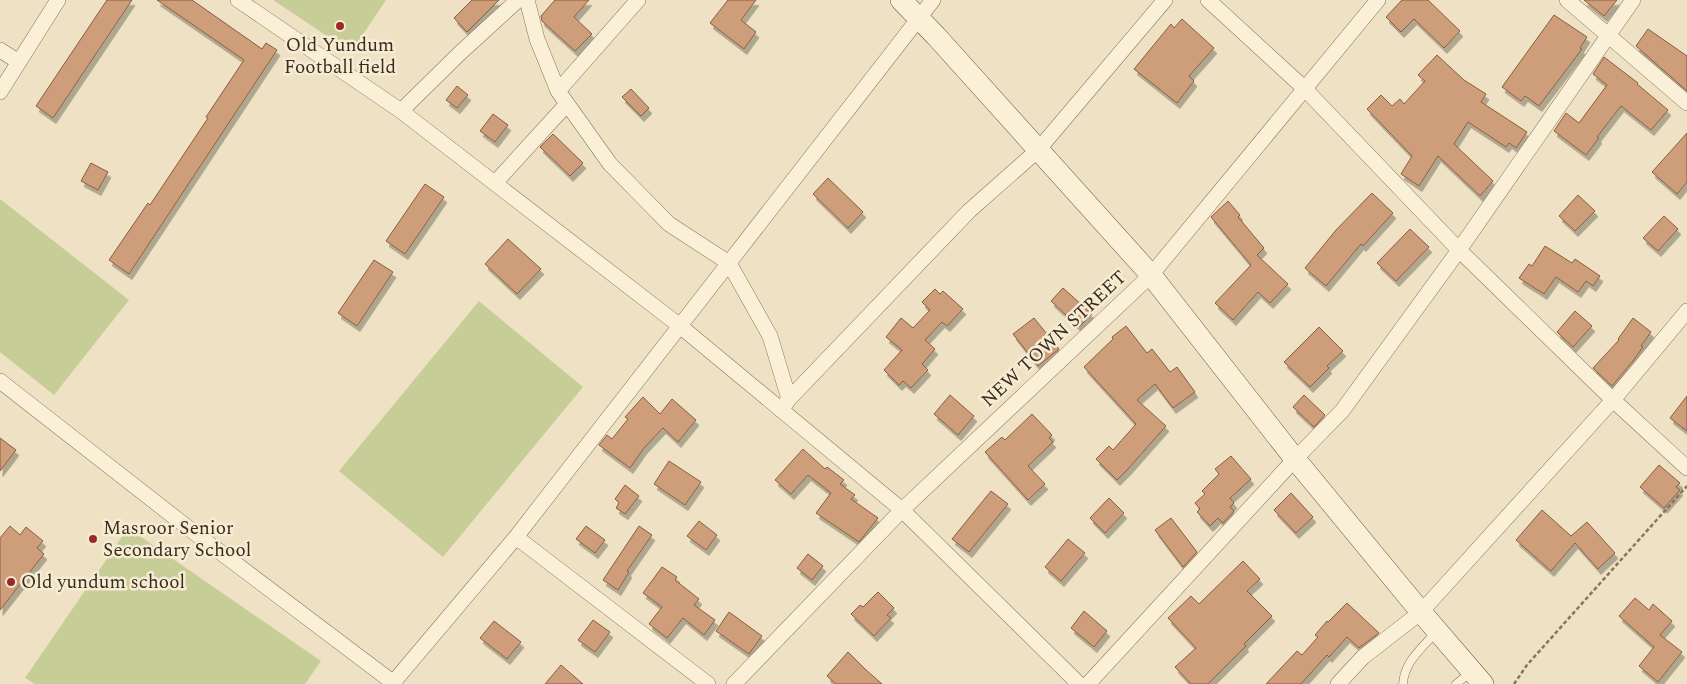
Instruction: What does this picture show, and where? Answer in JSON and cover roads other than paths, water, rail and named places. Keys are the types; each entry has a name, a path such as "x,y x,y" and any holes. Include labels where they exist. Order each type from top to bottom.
{"street":[{"path":"0,92 58,0"},
{"path":"238,0 401,111 785,405 902,510 1079,684"},
{"path":"401,111 518,0"},
{"path":"527,0 537,38 562,97 610,164 669,224 729,263 770,336 785,405"},
{"path":"495,183 638,0"},
{"path":"901,0 919,17 1151,275 1295,459 1478,678"},
{"path":"0,380 187,527 394,683 516,537 933,0"},
{"path":"785,405 969,211 1038,150 1165,0"},
{"path":"1208,0 1304,88 1459,250 1613,400 1687,468"},
{"name":"NEW TOWN STREET","path":"734,684 902,510 1151,275 1378,0"},
{"path":"1567,0 1687,103"},
{"path":"1088,684 1295,459 1342,411 1459,250 1633,0"},
{"path":"0,50 19,62"},
{"path":"1338,684 1363,657 1421,612 1613,400 1687,311"},
{"path":"516,537 708,684"}],"lane":[{"path":"1403,684 1404,674 1410,662 1438,630"},
{"path":"1456,684 1478,678"}],"place":[{"name":"Old Yundum Football field","path":"340,26"},
{"name":"Masroor Senior Secondary School","path":"93,539"},
{"name":"Old yundum school","path":"11,582"}]}
